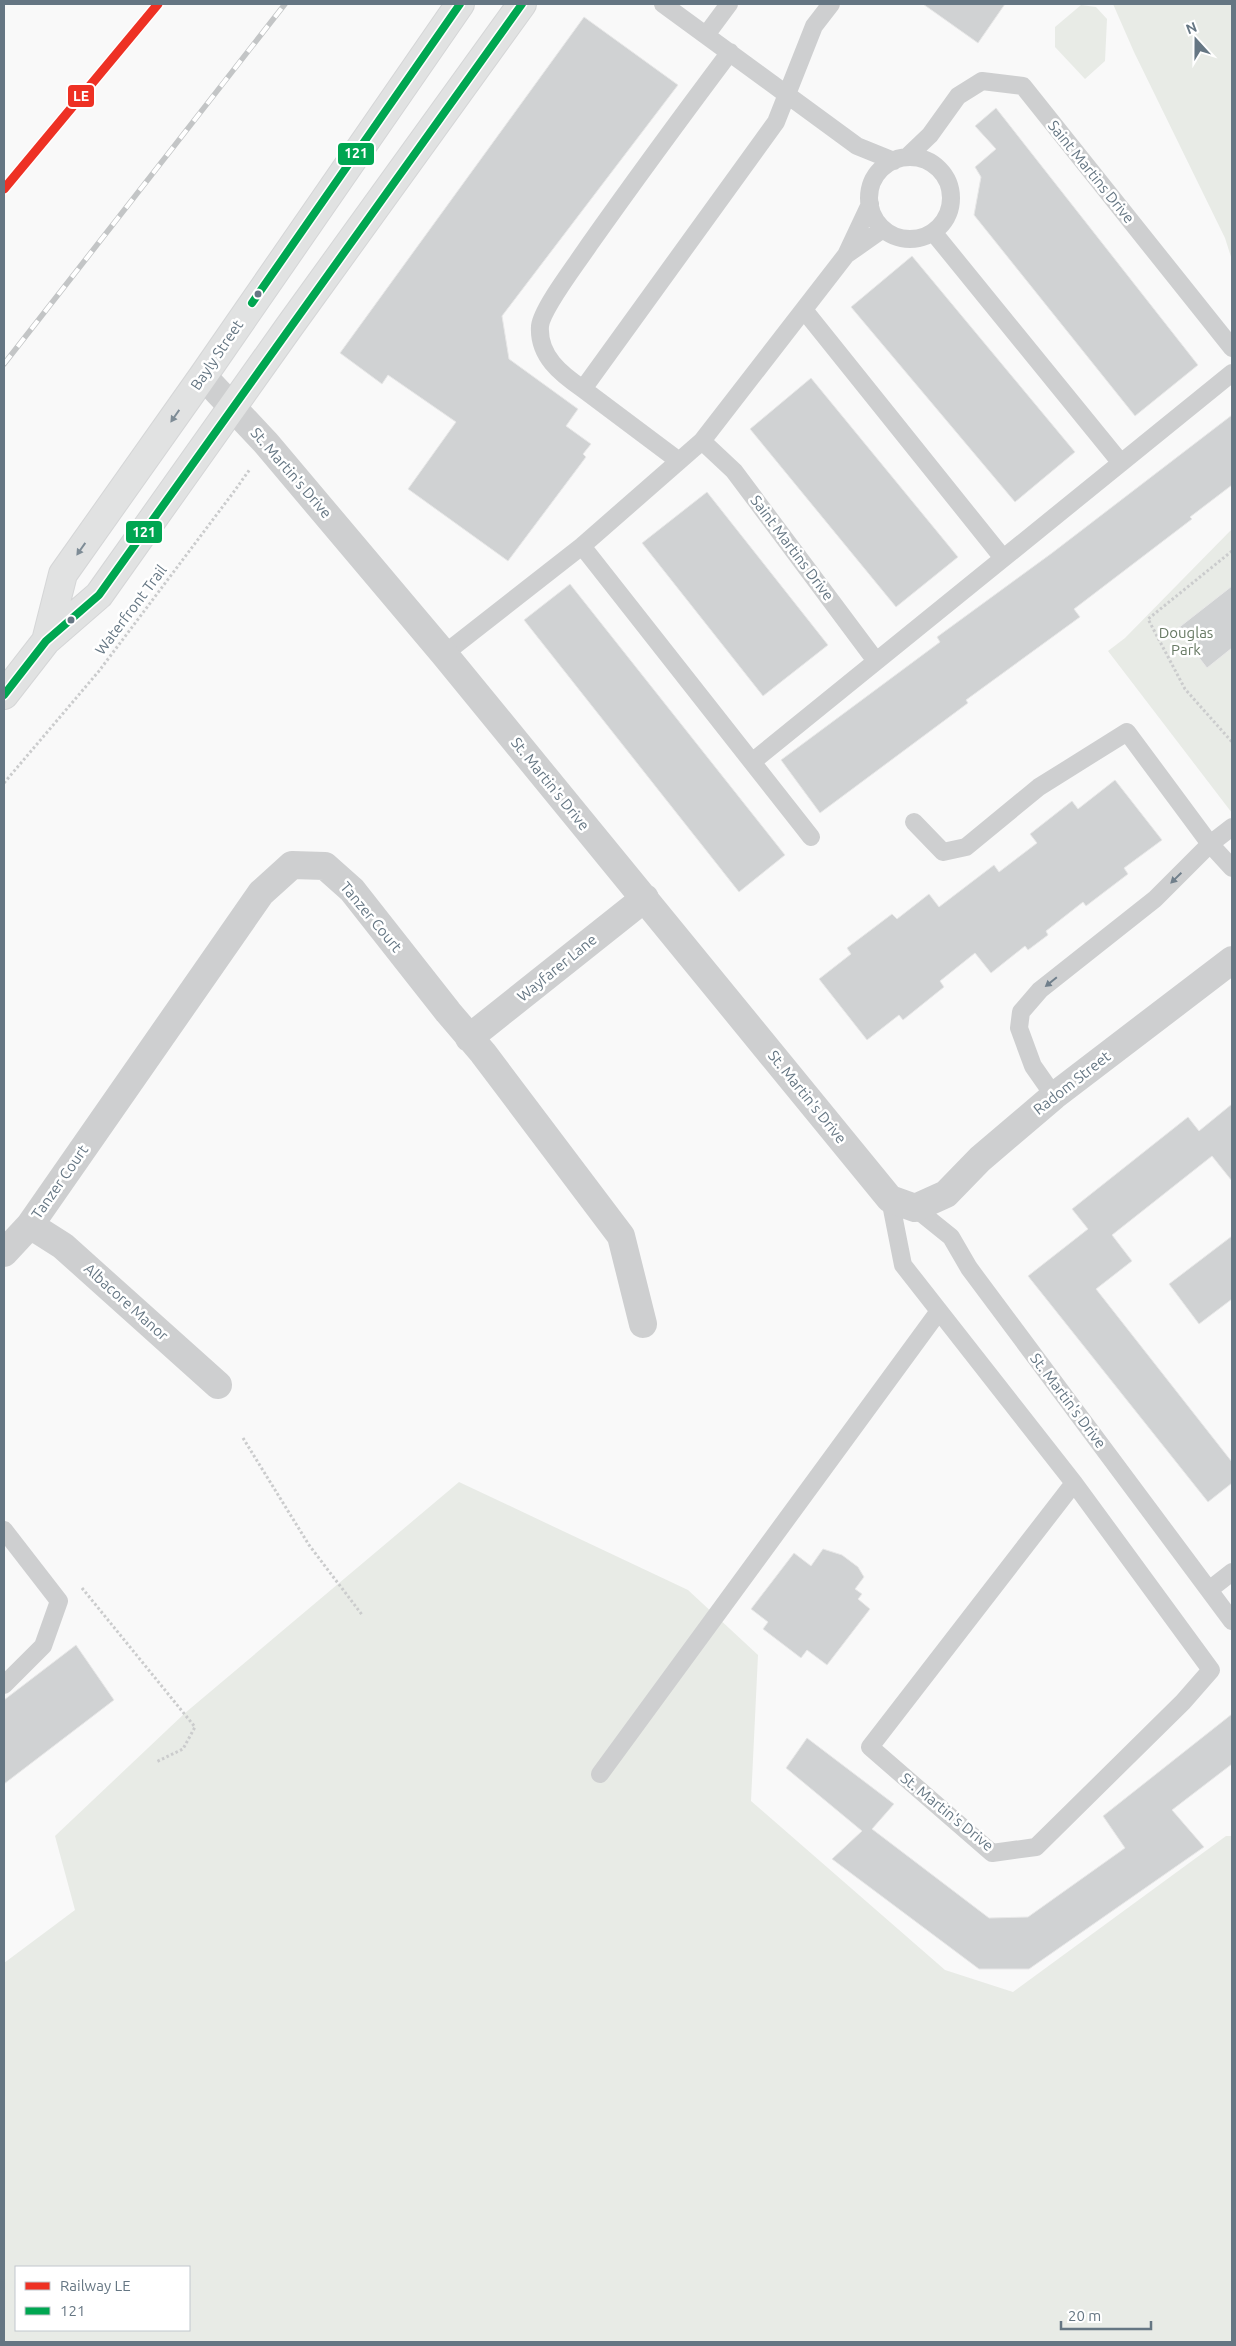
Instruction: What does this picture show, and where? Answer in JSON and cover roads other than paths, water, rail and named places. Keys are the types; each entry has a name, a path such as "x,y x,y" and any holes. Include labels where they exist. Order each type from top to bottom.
{"main road":[{"name":"Bayly Street","path":"46,641 63,574 203,376 460,4"},
{"name":"Bayly Street","path":"4,695 46,641 99,595 232,406 522,4"}],"street":[{"name":"St. Martin's Drive","path":"203,376 266,443 444,654 644,898 902,1203"},
{"name":"Tanzer Court","path":"4,1253 30,1225 261,893 292,865 325,866 352,890 469,1038 621,1236 643,1324"},
{"name":"Wayfarer Lane","path":"469,1038 644,898"},
{"name":"Radom Street","path":"902,1203 946,1194 980,1159 1054,1096 1232,960"},
{"name":"Albacore Manor","path":"30,1225 63,1246 218,1385"}],"lane":[{"path":"663,4 857,146 901,159 922,159 932,163 943,173 949,186 952,200 950,210 943,222 933,232 911,239 896,237 883,229 874,218 870,204 870,190 875,177 857,146"},
{"path":"706,35 729,4"},
{"path":"583,389 776,122 814,26 831,4"},
{"path":"679,461 560,372 545,353 540,326 555,294 670,132 730,52"},
{"name":"Saint Martins Drive","path":"875,177 885,166 901,159 930,134 958,96 982,82 1023,86 1232,348"},
{"path":"930,134 932,163"},
{"path":"444,654 582,546 702,441 846,255 870,204"},
{"path":"846,255 883,229"},
{"path":"933,232 1121,463"},
{"path":"804,310 1003,558"},
{"path":"752,762 1232,372"},
{"name":"Saint Martins Drive","path":"702,441 734,471 876,662"},
{"path":"582,546 811,837"},
{"path":"914,822 943,852 966,847 1039,787 1127,732 1210,844 1232,868"},
{"path":"1054,1096 1033,1066 1027,1051 1019,1028 1022,1012 1040,990 1154,899 1210,844 1232,828"},
{"name":"St. Martin's Drive","path":"902,1203 903,1265 1074,1483 1211,1670 1183,1702 1036,1847 992,1853 870,1747 1074,1483"},
{"name":"St. Martin's Drive","path":"902,1203 950,1237 969,1268 1232,1621"},
{"path":"600,1774 939,1311"},
{"path":"4,1530 59,1601 43,1646 4,1685"},
{"path":"1209,1590 1232,1572"}],"railway":[{"path":"4,364 285,4"}],"rail line":[{"name":"LE","path":"4,189 158,4"}],"park label":[{"name":"Douglas Park","path":"1186,642"}]}
